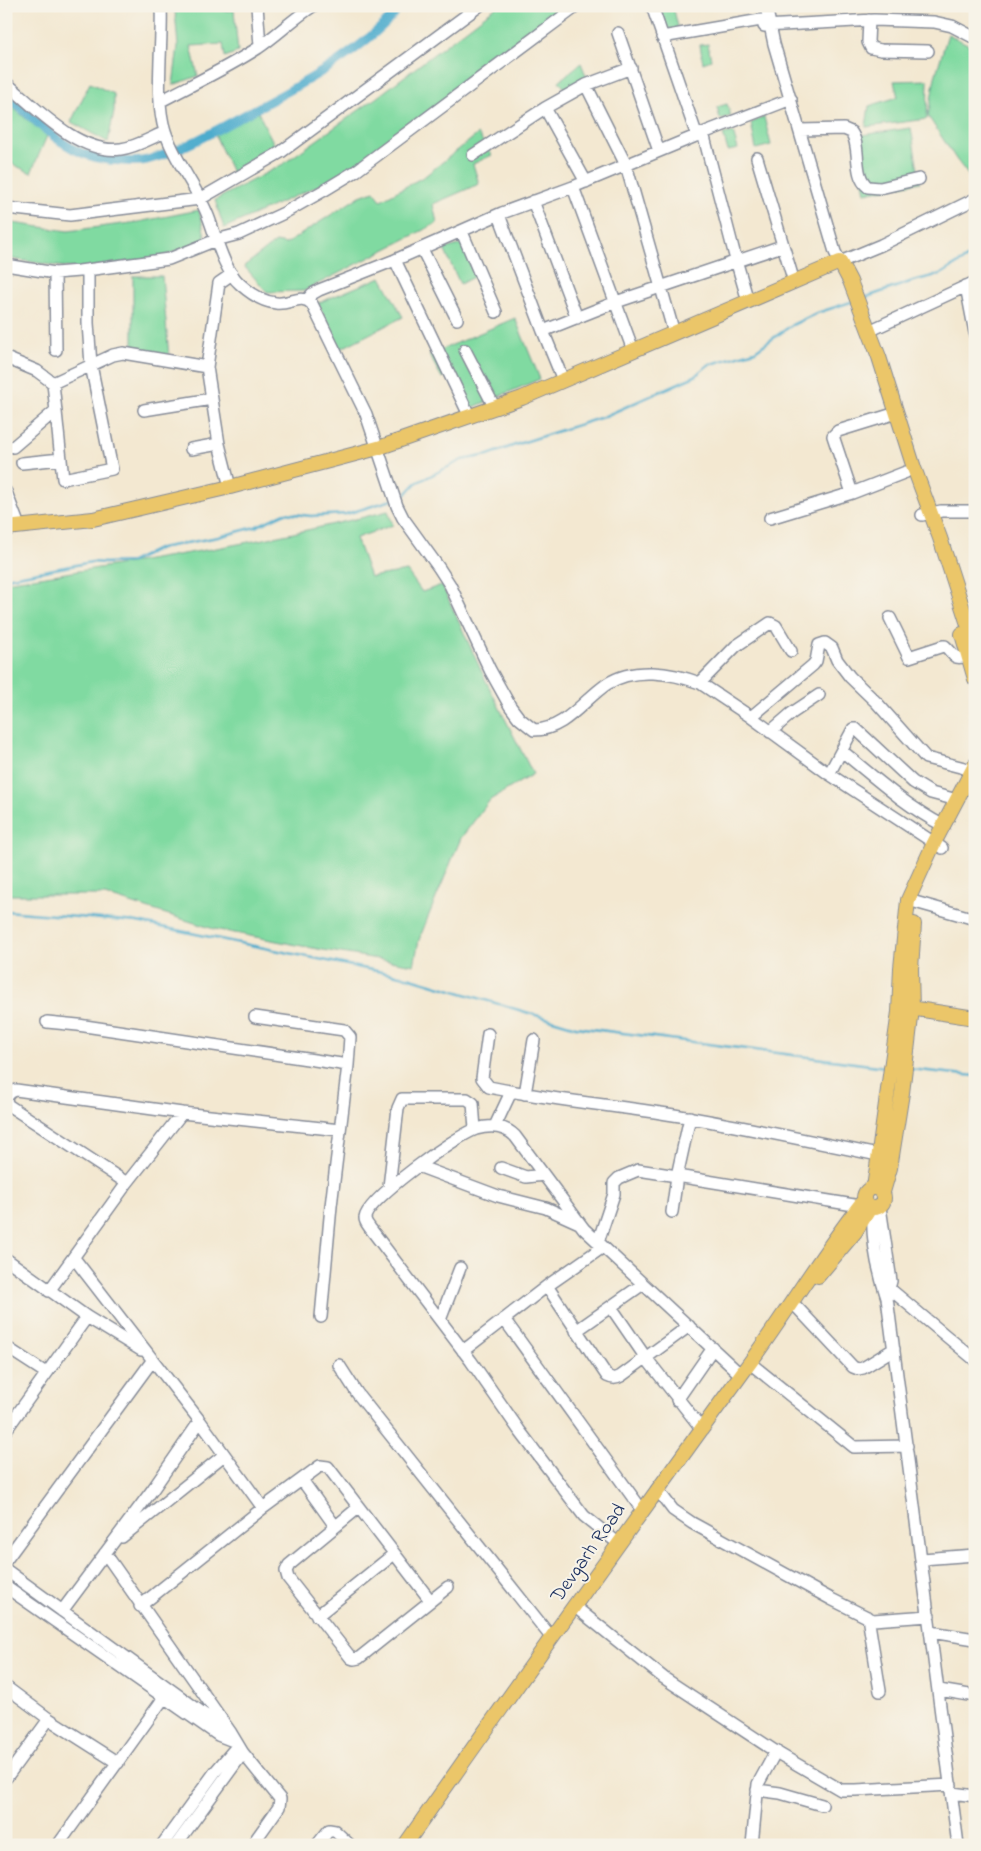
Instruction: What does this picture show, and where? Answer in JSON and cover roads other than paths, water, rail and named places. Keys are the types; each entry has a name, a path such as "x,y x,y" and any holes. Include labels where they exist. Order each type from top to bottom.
{"main road":[{"path":"13,527 92,519 230,487 378,448 494,408 836,264 858,313 906,472 926,514"},
{"path":"858,313 869,331 898,413 926,514 972,651 975,678"},
{"path":"938,846 944,826 974,773"},
{"path":"879,1190 890,1168 895,1092 905,1008 912,969 912,901 974,773"},
{"path":"905,1008 975,1018"},
{"path":"870,1206 884,1202 879,1190 878,1155 895,1092"},
{"name":"Devgarh Road","path":"405,1845 618,1543 750,1363 805,1285 824,1254 870,1206 866,1193 879,1190"}],"street":[{"path":"161,6 161,101 165,132 200,199 232,274 243,287 262,299 276,303 302,298 312,304 366,414 397,506 403,518 450,586 493,676 519,718 534,730 551,728 561,723 608,683 645,672 666,674 700,683 751,717 829,774 938,846"},
{"path":"257,6 260,46"},
{"path":"161,101 260,46 295,17 313,6"},
{"path":"6,208 70,215 200,199 281,152 479,6"},
{"path":"6,265 54,272 88,270 169,259 216,240 239,234 323,192 356,171 577,6"},
{"path":"652,6 662,37 700,134 748,301"},
{"path":"758,6 787,101 828,254 836,264"},
{"path":"764,24 766,6"},
{"path":"662,37 764,24 869,20 944,23 975,38"},
{"path":"869,20 868,42 871,48 928,51"},
{"path":"618,33 659,151"},
{"path":"473,155 545,108 586,85 631,68"},
{"path":"6,83 66,133 80,142 120,150 165,132"},
{"path":"586,85 626,165 674,332"},
{"path":"787,101 800,130 836,264"},
{"path":"307,300 319,290 422,249 499,215 787,101"},
{"path":"545,108 586,182"},
{"path":"800,130 844,129 851,132 856,143 861,177 868,187 880,188 918,179"},
{"path":"757,158 794,282"},
{"path":"573,187 632,350"},
{"path":"836,264 881,245 975,199"},
{"path":"534,201 577,318"},
{"path":"499,215 563,380"},
{"path":"462,232 496,312"},
{"path":"543,330 616,302 782,246"},
{"path":"422,249 457,319"},
{"path":"395,260 470,417"},
{"path":"6,358 37,372 53,383 63,479 112,469 91,365 88,323 88,270"},
{"path":"54,272 56,350"},
{"path":"230,487 219,444 207,367 218,283 232,274"},
{"path":"869,331 971,284 975,333"},
{"path":"465,350 494,408"},
{"path":"53,383 113,355 123,353 207,367"},
{"path":"144,410 212,399"},
{"path":"12,447 55,410"},
{"path":"852,492 833,440 834,433 890,415"},
{"path":"191,448 219,444"},
{"path":"22,463 61,459"},
{"path":"770,518 852,492 906,472"},
{"path":"6,492 13,527"},
{"path":"926,514 941,511 975,512"},
{"path":"890,618 909,657 943,646 946,646 953,657 956,658 972,651"},
{"path":"700,683 736,646 770,623 776,626 791,651"},
{"path":"751,717 813,665 816,661 819,645 822,642 832,648 837,660 850,676 926,758 974,773"},
{"path":"770,732 792,713 819,695"},
{"path":"829,774 850,733 853,729 856,729 912,782 931,793 957,800"},
{"path":"842,751 923,815 944,826"},
{"path":"912,901 975,919"},
{"path":"255,1017 344,1030 350,1037 321,1317"},
{"path":"47,1022 348,1065"},
{"path":"488,1034 482,1078 489,1087 511,1092 609,1104 690,1117 878,1155"},
{"path":"525,1094 534,1040"},
{"path":"127,1183 8,1105 7,1097 12,1091 16,1090 182,1113 340,1130"},
{"path":"495,1126 511,1092"},
{"path":"389,1187 398,1108 402,1100 467,1099 473,1104 475,1129"},
{"path":"49,1291 127,1183 182,1113"},
{"path":"672,1212 677,1176 690,1117"},
{"path":"618,1543 584,1516 366,1222 367,1214 389,1187 475,1129 495,1126 502,1127 512,1133 579,1223 741,1375"},
{"path":"418,1166 498,1196 546,1208 579,1223"},
{"path":"501,1168 526,1177 544,1175"},
{"path":"463,1351 600,1244 614,1194 615,1180 642,1170 870,1206 876,1257 888,1293 958,1845"},
{"path":"74,1258 200,1421 264,1508"},
{"path":"6,1259 49,1291 149,1357"},
{"path":"440,1320 460,1268"},
{"path":"576,1331 643,1284"},
{"path":"547,1286 610,1378 616,1379 621,1376 689,1326"},
{"path":"888,1293 975,1360"},
{"path":"792,1302 853,1367 863,1368 894,1348"},
{"path":"611,1307 677,1400 701,1428"},
{"path":"7,1428 87,1317"},
{"path":"504,1319 642,1510"},
{"path":"6,1347 46,1373"},
{"path":"677,1400 713,1348"},
{"path":"6,1560 149,1357"},
{"path":"750,1363 854,1447 907,1446"},
{"path":"339,1365 357,1393 552,1637"},
{"path":"62,1611 153,1489 200,1421"},
{"path":"106,1551 224,1455"},
{"path":"140,1606 320,1466 328,1467 430,1600"},
{"path":"302,1480 335,1526"},
{"path":"657,1489 673,1510 692,1523 831,1599 868,1617 880,1620 929,1616"},
{"path":"358,1508 289,1565 286,1571 288,1578 351,1658 354,1660 359,1658 448,1587"},
{"path":"106,1551 140,1606 237,1743 280,1799 279,1807 252,1845"},
{"path":"317,1616 394,1554"},
{"path":"922,1559 975,1555"},
{"path":"6,1570 62,1611 167,1694"},
{"path":"6,1587 237,1743"},
{"path":"574,1606 664,1678 776,1751 841,1790 951,1789 975,1796"},
{"path":"868,1617 880,1691"},
{"path":"931,1632 975,1638"},
{"path":"6,1687 49,1719 118,1763"},
{"path":"938,1690 975,1696"},
{"path":"58,1845 167,1694"},
{"path":"6,1778 49,1719"},
{"path":"162,1845 237,1743"},
{"path":"176,1845 237,1743"},
{"path":"752,1845 757,1790 761,1778 776,1751"},
{"path":"757,1790 780,1793 822,1805"},
{"path":"317,1845 329,1830 335,1831 350,1845"}],"waterway":[{"path":"6,94 40,126 79,152 109,160 143,161 200,139 311,78 368,39 401,6"},
{"path":"861,299 913,281 941,274 975,253"},
{"path":"397,498 405,495 416,483 462,460 488,455 603,417 695,376 708,365 755,351 792,325 817,313 854,301"},
{"path":"6,578 92,562 131,562 160,548 218,537 255,527 285,513 311,516 346,514 392,500"},
{"path":"6,911 137,922 411,978 576,1027 886,1067"},
{"path":"909,1069 975,1076"}]}
